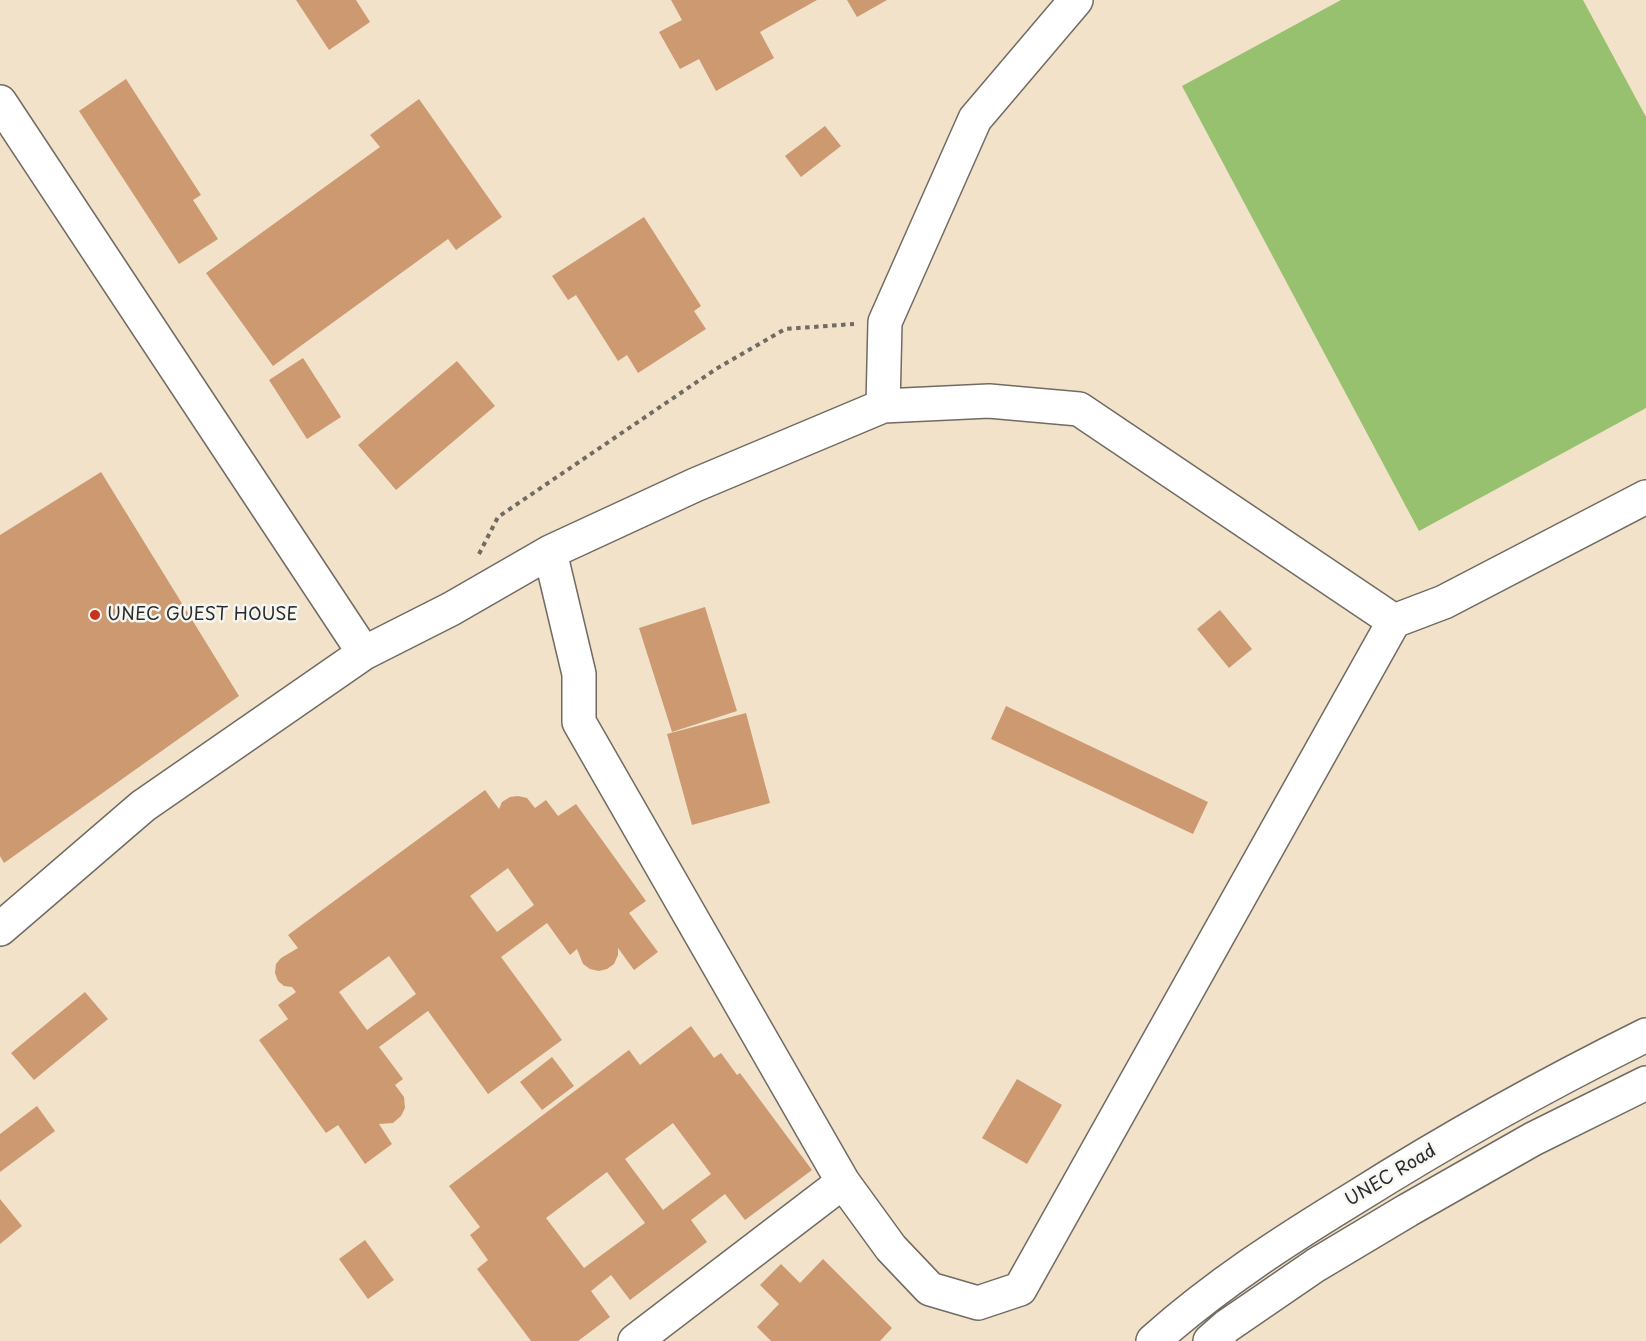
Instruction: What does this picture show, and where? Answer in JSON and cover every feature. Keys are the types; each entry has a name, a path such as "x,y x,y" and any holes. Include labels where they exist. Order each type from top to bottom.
{"street":[{"path":"883,406 885,322 975,119 1076,0"},
{"path":"0,102 364,653"},
{"path":"0,929 143,806 364,653 451,609 550,552 695,485 883,406 989,401 1079,409 1394,621"},
{"path":"550,552 579,674 579,722 843,1182 891,1248 930,1289 978,1303 1020,1289 1394,621 1444,602 1646,497"},
{"name":"UNEC Road","path":"1153,1341 1219,1287 1265,1253 1300,1231 1425,1154 1594,1060 1646,1035"},
{"name":"UNEC Road","path":"1210,1341 1227,1326 1316,1265 1408,1210 1533,1139 1646,1083"},
{"path":"635,1341 843,1182"}],"path":[{"path":"477,558 498,517 726,363 785,329 885,322"}],"green space":[{"path":"1341,0 1583,0 1646,117 1646,408 1419,531 1182,86"}],"building":[{"path":"296,0 356,0 370,22 329,50"},
{"path":"671,0 817,0 760,32 774,58 716,91 699,59 680,69 659,32 682,20"},
{"path":"847,0 887,0 857,17"},
{"path":"126,79 201,195 193,200 218,239 179,264 79,111"},
{"path":"419,99 502,217 456,250 448,239 273,366 206,273 380,147 370,135"},
{"path":"825,126 841,146 801,177 785,156"},
{"path":"644,217 701,306 694,311 706,329 638,373 627,355 618,361 576,295 568,300 552,276"},
{"path":"303,358 341,417 307,439 269,380"},
{"path":"457,361 495,406 396,490 358,445"},
{"name":"UNEC GUEST HOUSE","path":"101,472 239,696 4,863 0,856 0,535"},
{"path":"705,607 737,711 672,732 639,628"},
{"path":"1220,610 1252,649 1229,668 1197,629"},
{"path":"1006,706 1208,802 1193,834 991,739"},
{"path":"746,713 770,803 692,825 667,734"},
{"path":"485,790 499,809 502,802 510,797 518,796 527,798 535,808 546,800 558,816 576,804 646,901 629,913 658,952 634,970 618,948 614,964 599,971 590,969 583,964 577,949 570,955 547,923 501,957 562,1040 488,1094 428,1011 379,1047 403,1079 395,1085 404,1097 405,1108 401,1116 393,1123 379,1124 392,1144 365,1164 338,1125 326,1133 259,1040 288,1019 278,1005 296,992 292,987 284,986 278,981 275,973 276,964 281,958 298,948 288,935","holes":["508,868 534,905 497,932 470,896","389,956 416,994 367,1030 339,992"]},
{"path":"85,992 108,1019 34,1080 11,1053"},
{"path":"691,1026 714,1058 721,1053 737,1075 740,1073 812,1170 745,1220 725,1194 691,1220 707,1242 630,1300 611,1275 591,1291 610,1317 578,1341 531,1341 477,1269 488,1260 470,1235 480,1227 449,1186 629,1050 640,1065","holes":["673,1123 711,1174 663,1210 625,1159","607,1172 645,1223 584,1268 546,1218"]},
{"path":"552,1057 574,1086 542,1110 520,1082"},
{"path":"1017,1079 1062,1105 1027,1164 982,1138"},
{"path":"37,1106 55,1131 0,1172 0,1134"},
{"path":"0,1199 22,1226 0,1244"},
{"path":"365,1240 394,1280 368,1299 339,1259"},
{"path":"823,1259 892,1328 880,1341 771,1341 757,1327 779,1304 760,1285 781,1264 800,1283"}],"place":[{"name":"UNEC GUEST HOUSE","path":"95,615"}]}
